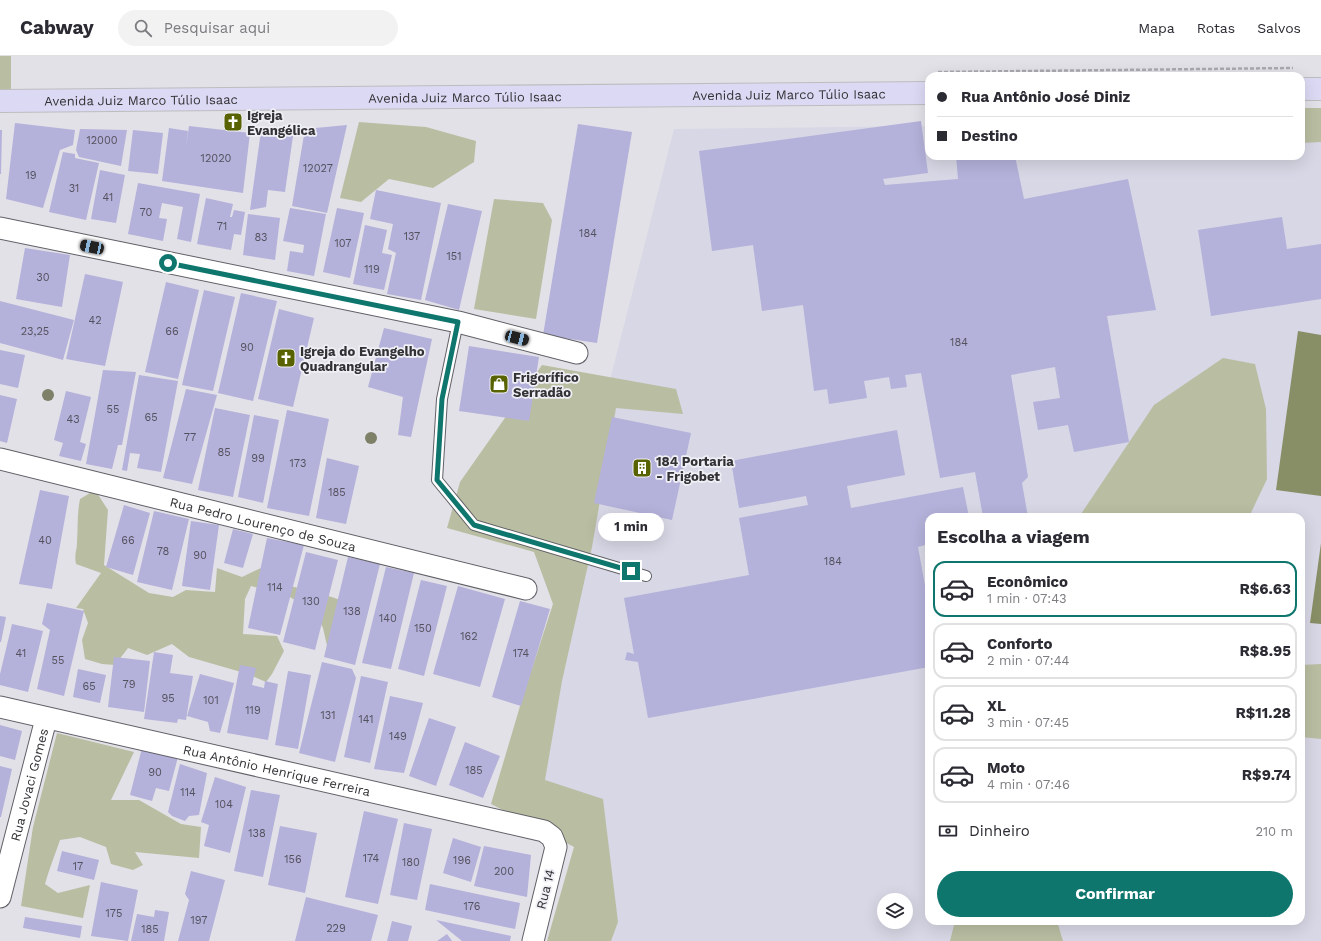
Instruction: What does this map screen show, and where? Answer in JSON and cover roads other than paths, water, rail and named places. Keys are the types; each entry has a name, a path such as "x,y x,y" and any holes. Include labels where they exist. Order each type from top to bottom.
{"main road":[{"path":"1305,89 1321,89"},
{"name":"Avenida Juiz Marco Túlio Isaac","path":"0,101 268,100 925,93"}],"street":[{"path":"0,228 458,322 577,353"},
{"name":"Rua Pedro Lourenço de Souza","path":"0,459 526,589"},
{"name":"Rua Antônio Henrique Ferreira","path":"0,707 46,719 536,829 544,831 552,837"},
{"name":"Rua Jovaci Gomes","path":"0,897 46,719"},
{"name":"Rua 14","path":"533,941 556,848 552,837"}],"lane":[{"path":"458,322 442,399 437,480 474,525 646,576"}],"place":[{"name":"Igreja Evangélica","path":"233,122"},
{"name":"Igreja do Evangelho Quadrangular","path":"286,358"},
{"name":"Frigorífico Serradão","path":"499,384"},
{"name":"184 Portaria - Frigobet","path":"642,468"}]}
